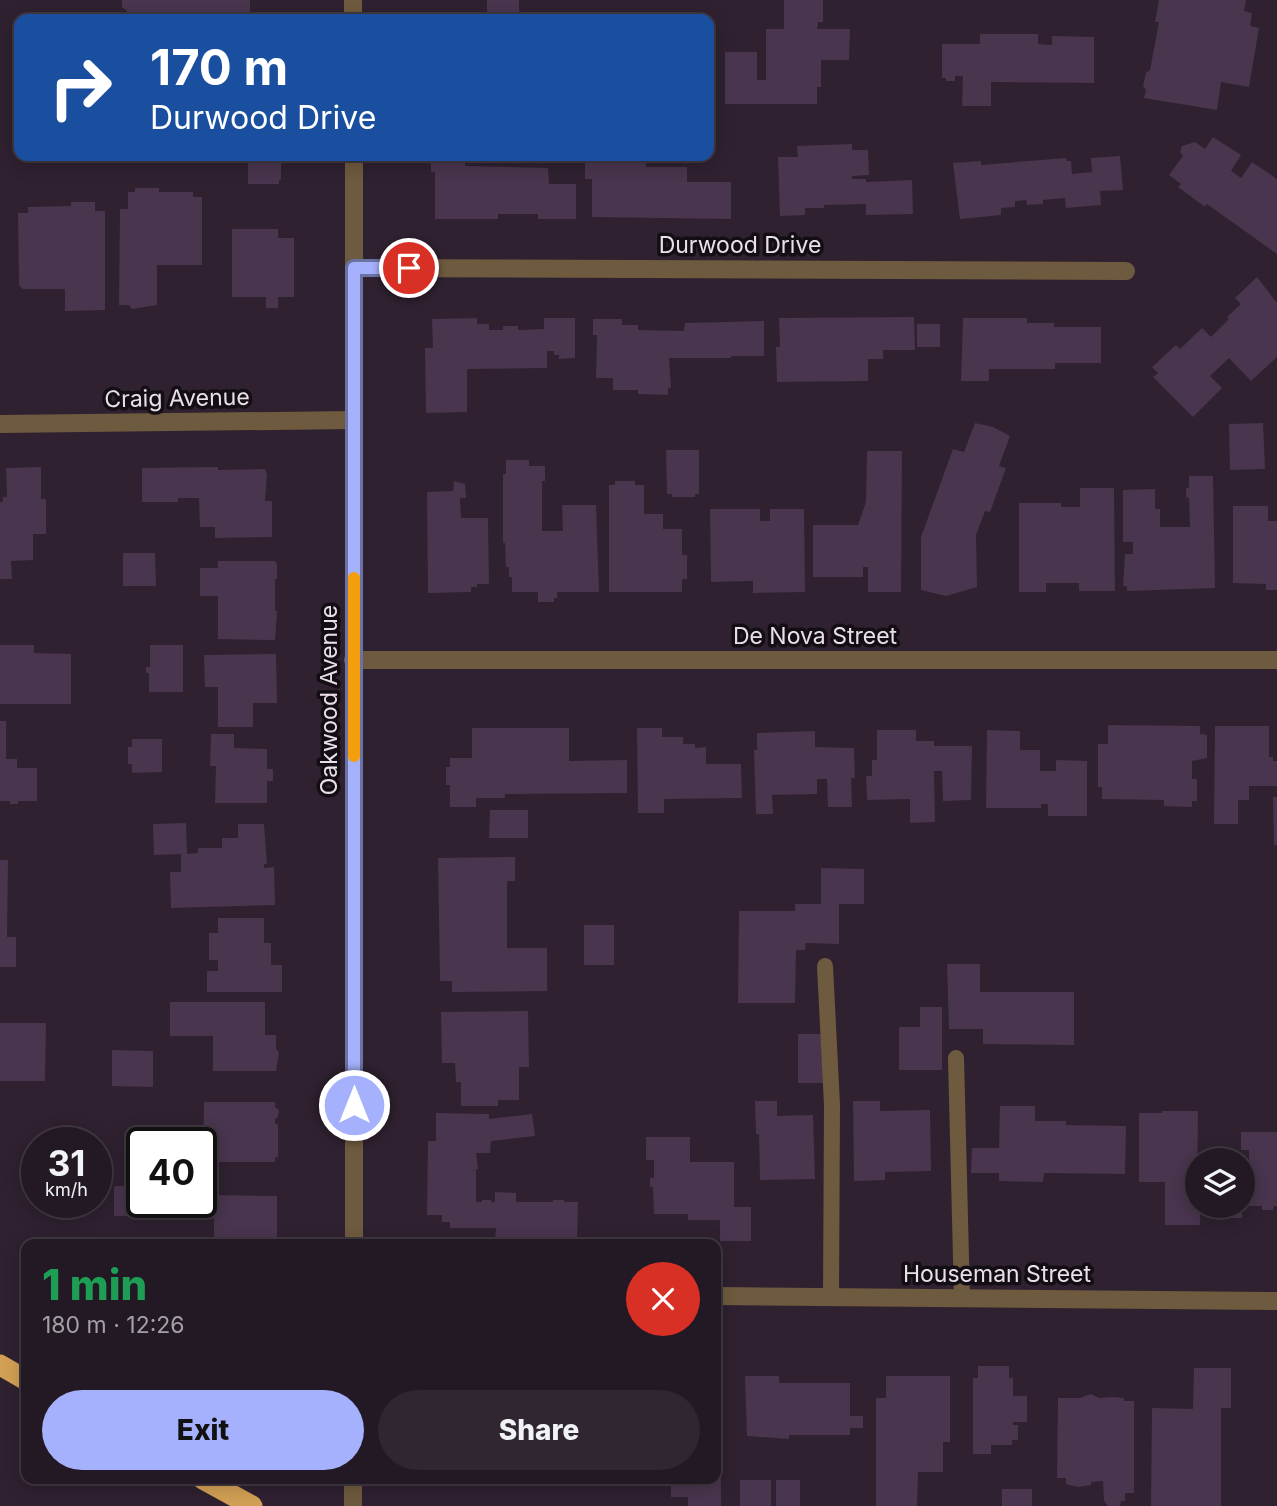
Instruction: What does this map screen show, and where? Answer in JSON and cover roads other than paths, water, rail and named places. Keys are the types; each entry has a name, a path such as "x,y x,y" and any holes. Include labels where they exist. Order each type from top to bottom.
{"highway":[{"path":"0,1365 21,1377"},
{"path":"212,1484 252,1506"}],"street":[{"name":"Oakwood Avenue","path":"354,161 354,1239"},
{"name":"Durwood Drive","path":"354,268 1126,271"},
{"name":"Craig Avenue","path":"0,424 354,420"},
{"name":"De Nova Street","path":"353,660 1277,660"},
{"name":"Houseman Street","path":"721,1296 1277,1301"},
{"path":"353,1484 353,1506"}],"lane":[{"path":"825,966 832,1105 831,1297"},
{"path":"956,1058 962,1298"}]}
